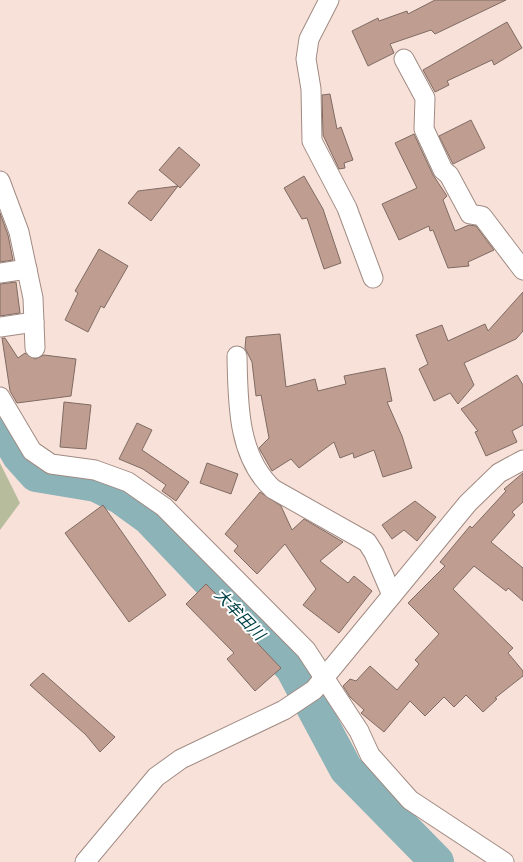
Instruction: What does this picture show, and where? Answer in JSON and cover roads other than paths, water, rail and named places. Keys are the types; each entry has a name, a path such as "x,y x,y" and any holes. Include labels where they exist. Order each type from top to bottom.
{"street":[{"path":"329,0 309,39 306,59 311,89 312,140 347,208 372,278"},
{"path":"404,59 424,98 424,129 443,170 449,175 470,214 482,216 523,270"},
{"path":"0,181 19,232 33,298 35,348"},
{"path":"0,273 27,270"},
{"path":"0,327 34,322"},
{"path":"237,356 239,407 246,444 250,459 262,479 273,489 367,542 374,553 392,595"},
{"path":"0,398 32,451 51,464 95,470 128,482 164,507 306,650 359,732 370,755 410,800 504,862"},
{"path":"85,862 156,776 181,759 284,710 314,690 468,503 498,473 523,460"}],"waterway":[{"name":"大牟田川","path":"0,423 19,456 36,475 96,485 120,497 149,518 292,668 346,769 437,862"}]}
